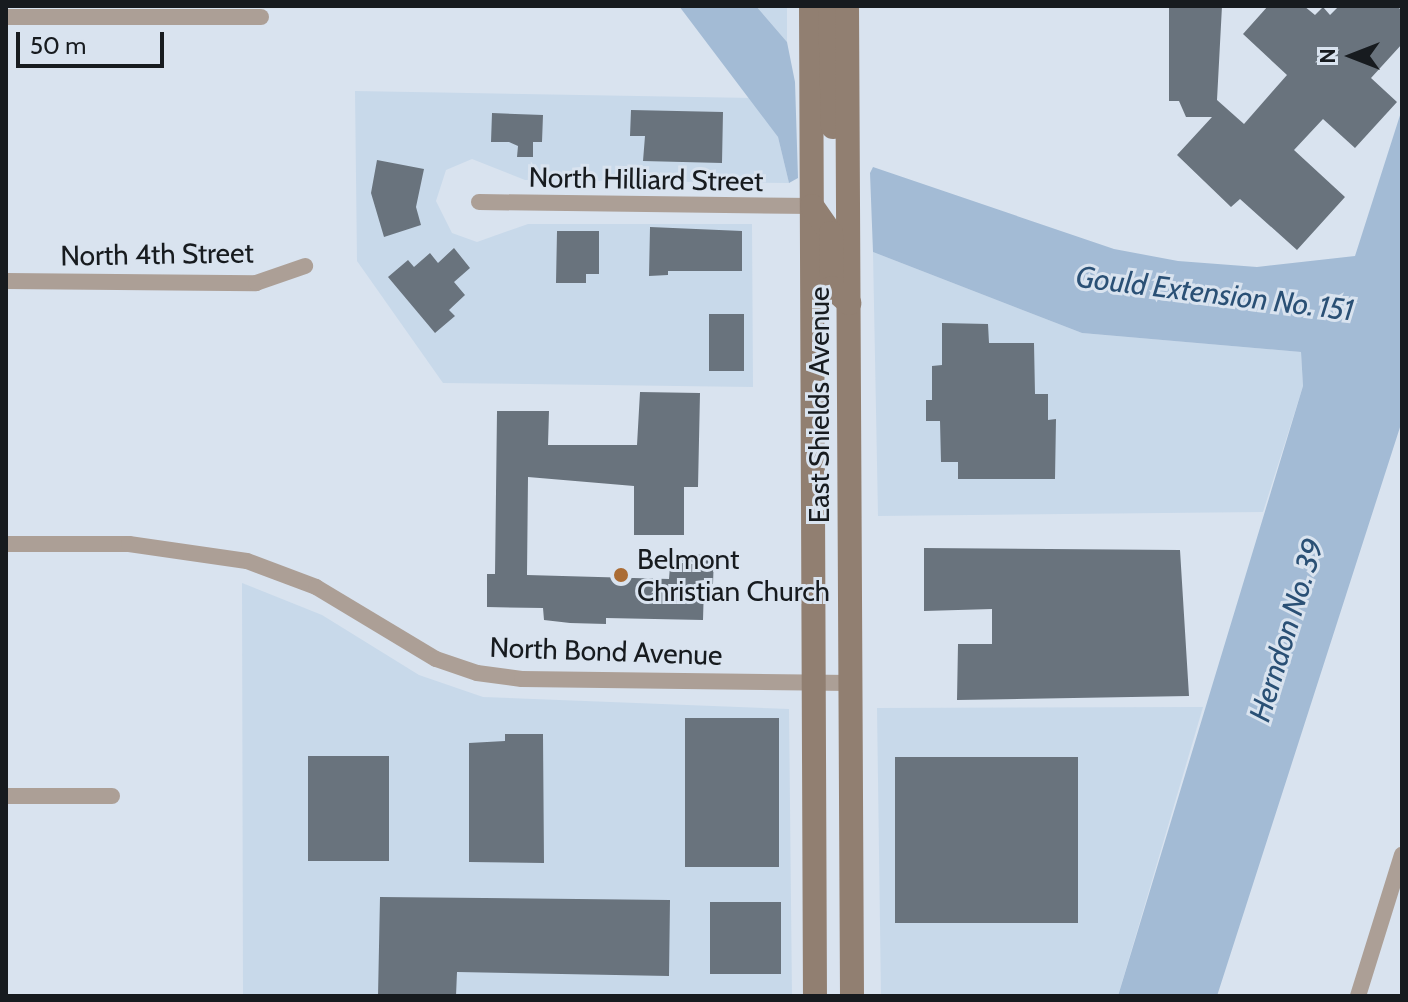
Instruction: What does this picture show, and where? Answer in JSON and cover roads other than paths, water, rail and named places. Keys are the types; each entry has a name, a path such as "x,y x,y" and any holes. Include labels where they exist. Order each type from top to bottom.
{"main road":[{"name":"East Shields Avenue","path":"811,6 815,996"},
{"path":"830,6 832,123 837,135 849,141"},
{"name":"East Shields Avenue","path":"847,6 852,996"},
{"path":"812,206 831,233 832,288 849,303"}],"street":[{"path":"6,17 261,17"},
{"name":"North Hilliard Street","path":"479,202 812,206"},
{"name":"North 4th Street","path":"6,281 256,283 305,266"},
{"name":"North Bond Avenue","path":"6,544 141,545 247,561 316,587 436,659 477,673 522,679 850,683"},
{"path":"6,796 112,796"},
{"path":"1358,996 1402,855"}],"water":[{"path":"679,6 756,6 787,42 795,82 798,178 789,183 778,137"},
{"path":"1402,109 1402,421 1217,996 1118,996 1303,386 1301,352 1082,333 873,252 870,173 873,167 1114,249 1178,261 1257,267 1355,256"}],"place":[{"name":"Belmont Christian Church","path":"621,575"}],"water label":[{"name":"Gould Extension No. 151","path":"1215,294"},
{"name":"Herndon No. 39","path":"1287,630"}]}
